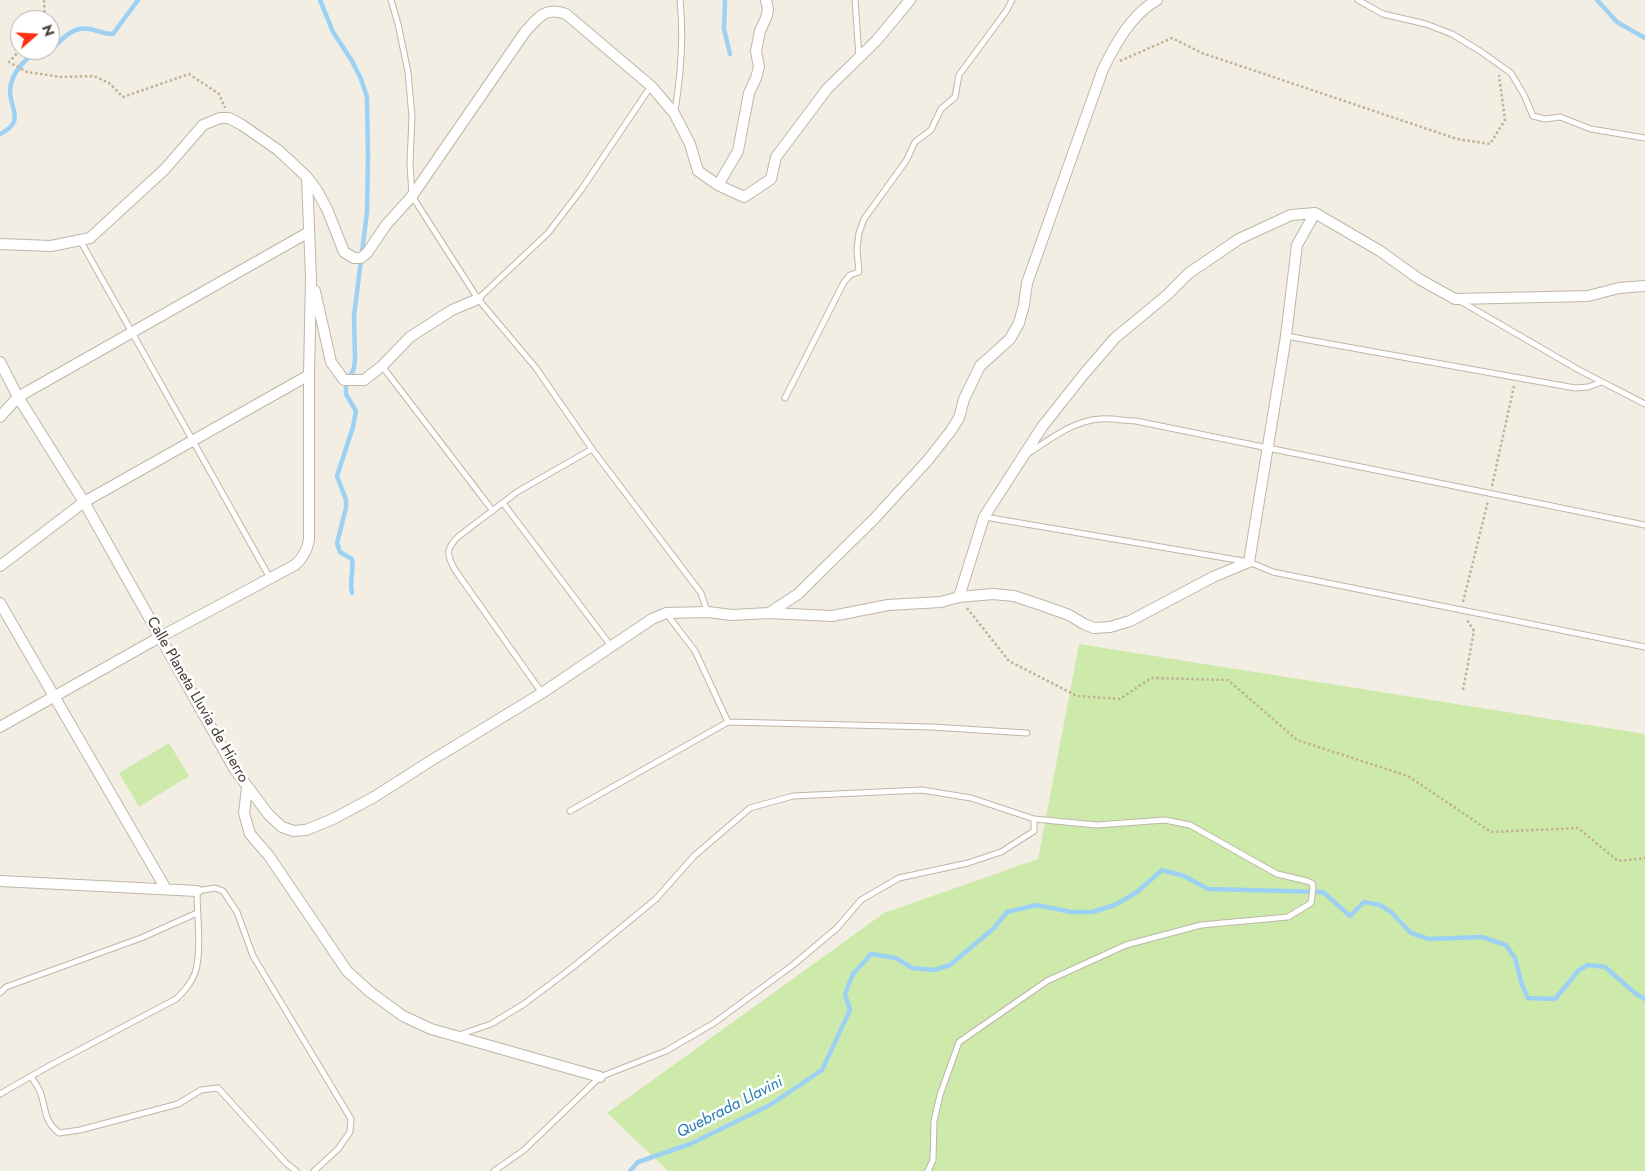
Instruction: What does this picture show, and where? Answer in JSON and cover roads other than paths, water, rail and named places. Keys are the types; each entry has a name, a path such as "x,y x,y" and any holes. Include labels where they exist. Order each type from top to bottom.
{"street":[{"path":"718,185 738,151 749,92 759,67 756,51 760,31 768,10 766,0"},
{"path":"0,244 51,246 90,238 165,169 203,125 220,118 229,118 278,150 307,177 316,188 327,209 344,252 354,258 361,258 367,253 386,225 412,196 525,32 542,14 549,11 558,11 566,14 651,86 674,113 690,144 698,171 718,185 744,197 771,179 776,157 827,90 876,41 910,0"},
{"path":"769,614 798,594 874,518 928,460 959,418 964,399 980,366 1010,339 1024,306 1027,283 1103,69 1117,42 1134,20 1157,0"},
{"path":"0,727 160,637 295,565 307,551 309,540 311,278 307,177"},
{"path":"959,597 984,517 1042,427 1115,338 1168,295 1189,273 1239,239 1291,215 1315,213 1380,251 1419,279 1455,298 1588,296 1619,288 1645,286"},
{"path":"666,613 708,612 732,615 832,616 888,606 941,602 959,597 993,594 1014,596 1070,615 1094,628 1110,627 1130,621 1213,577 1250,562 1286,336 1297,245 1315,213"},
{"path":"0,417 18,397 309,232"},
{"path":"311,278 331,362 344,380 364,380 382,366 410,337 452,310 478,299"},
{"name":"Calle Planeta Lluvia de Hierro","path":"0,362 18,397 84,502 235,770 273,820 282,827 294,831 306,830 333,819 374,797 542,693 652,619 666,613"},
{"path":"0,566 84,502 309,375"},
{"path":"0,603 166,889"},
{"path":"247,788 244,813 250,834 269,856 347,971 370,992 404,1016 431,1029 600,1077"},
{"path":"0,881 197,891"}],"lane":[{"path":"391,0 408,72 412,117 410,163 412,196 478,299 536,368 592,449 701,593 708,612"},
{"path":"674,113 681,70 680,0"},
{"path":"855,0 860,58"},
{"path":"784,398 844,282 850,275 859,272 859,233 864,219 906,162 915,142 931,130 941,109 955,97 959,75 1007,10 1012,0"},
{"path":"1358,0 1384,14 1426,24 1452,34 1498,64 1512,74 1524,94 1533,116 1545,120 1560,117 1591,129 1645,138"},
{"path":"478,299 548,233 581,190 651,86"},
{"path":"80,240 270,578"},
{"path":"1455,298 1602,382 1645,404"},
{"path":"1286,336 1576,388 1588,387 1602,382"},
{"path":"382,366 493,511"},
{"path":"1024,456 1054,436 1077,424 1100,419 1136,421 1645,525"},
{"path":"542,693 450,561 448,551 452,542 517,492 592,449"},
{"path":"503,503 611,647"},
{"path":"984,517 1250,562 1273,572 1645,647"},
{"path":"666,613 695,651 728,722"},
{"path":"570,811 728,722 932,727 1027,732"},
{"path":"458,1036 491,1024 524,1004 573,967 656,899 694,856 750,808 792,796 922,790 971,798 1034,819 1096,825 1165,820 1190,825 1277,874 1307,880 1312,883 1311,904 1288,917 1201,926 1126,945 1047,981 960,1042 940,1095 934,1121 933,1160 928,1171"},
{"path":"494,1171 524,1150 600,1077 666,1051 714,1023 793,965 837,928 861,900 899,878 968,863 1001,852 1034,830 1034,819"},
{"path":"0,1094 176,999 188,987 195,973 198,951 197,891 215,888 224,890 237,912 254,956 351,1119 350,1132 338,1149 314,1171"},
{"path":"0,993 6,987 141,938 197,913"},
{"path":"31,1076 41,1093 44,1111 52,1127 59,1133 80,1130 178,1104 201,1090 218,1088 286,1163 296,1171"}],"waterway":[{"path":"60,41 78,29 90,29 113,34 138,0"},
{"path":"320,0 333,32 361,79 367,97 367,212 354,316 355,360 354,368 346,385 346,394 356,411 353,427 337,476 346,500 346,508 337,543 340,552 352,559 352,593"},
{"path":"725,0 724,29 730,54"},
{"path":"1597,0 1617,22 1645,38"},
{"path":"0,134 8,129 15,120 10,90 11,84 13,77 25,60"},
{"name":"Quebrada Llavini","path":"630,1171 638,1162 690,1144 770,1105 822,1070 850,1010 845,994 853,974 871,954 896,958 912,968 934,970 950,965 994,928 1007,912 1037,905 1071,912 1092,912 1115,905 1137,892 1162,870 1184,876 1208,889 1323,892 1350,916 1364,902 1380,905 1391,912 1411,933 1429,939 1482,937 1506,945 1515,958 1522,985 1528,998 1555,999 1579,970 1588,965 1605,967 1636,994 1645,999"}]}
